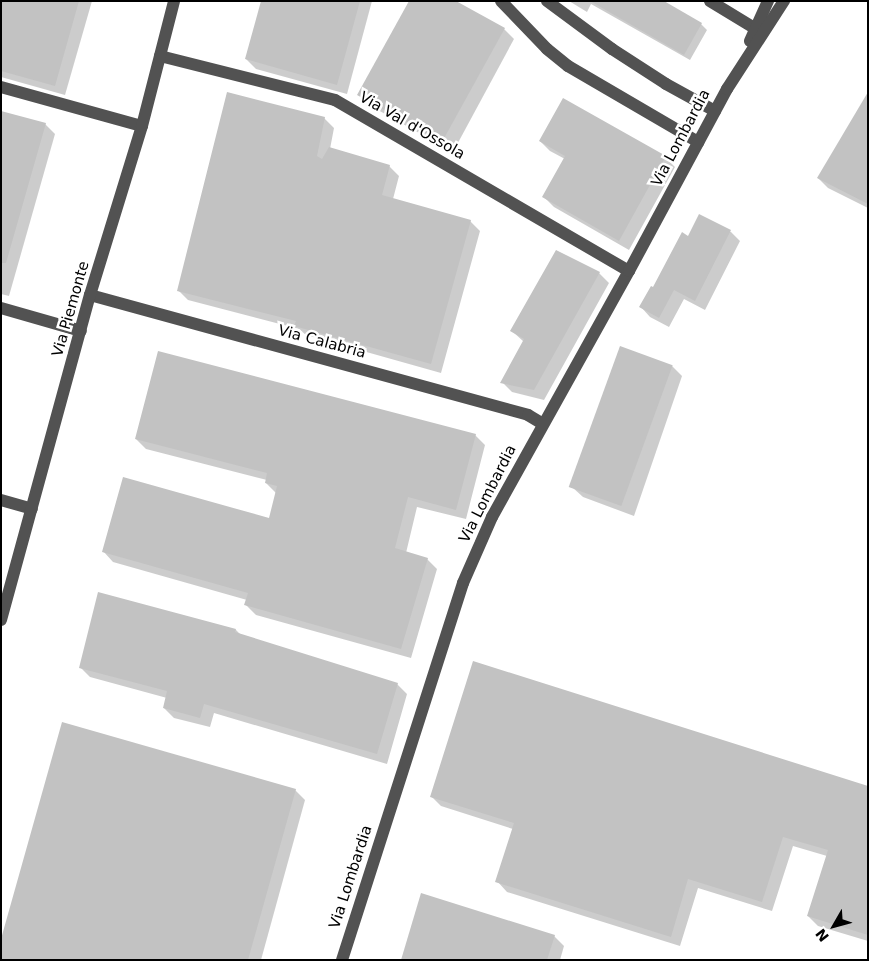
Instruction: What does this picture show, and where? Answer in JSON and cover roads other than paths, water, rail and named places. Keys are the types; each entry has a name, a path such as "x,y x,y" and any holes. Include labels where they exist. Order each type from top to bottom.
{"street":[{"path":"501,1 547,49 568,66 698,142"},
{"path":"547,1 612,49 666,84 714,111"},
{"path":"710,1 756,29"},
{"name":"Via Lombardia","path":"735,75 768,1"},
{"name":"Via Lombardia","path":"342,960 463,583 492,517 629,271 714,111 735,75 784,1"},
{"name":"Via Piemonte","path":"1,620 82,330 90,295 142,126 172,4"},
{"name":"Via Val d'Ossola","path":"160,56 334,100 629,271"},
{"path":"1,87 142,126"},
{"name":"Via Calabria","path":"90,295 528,415 543,424"},
{"path":"1,308 82,330"},
{"path":"1,500 32,509"}]}
